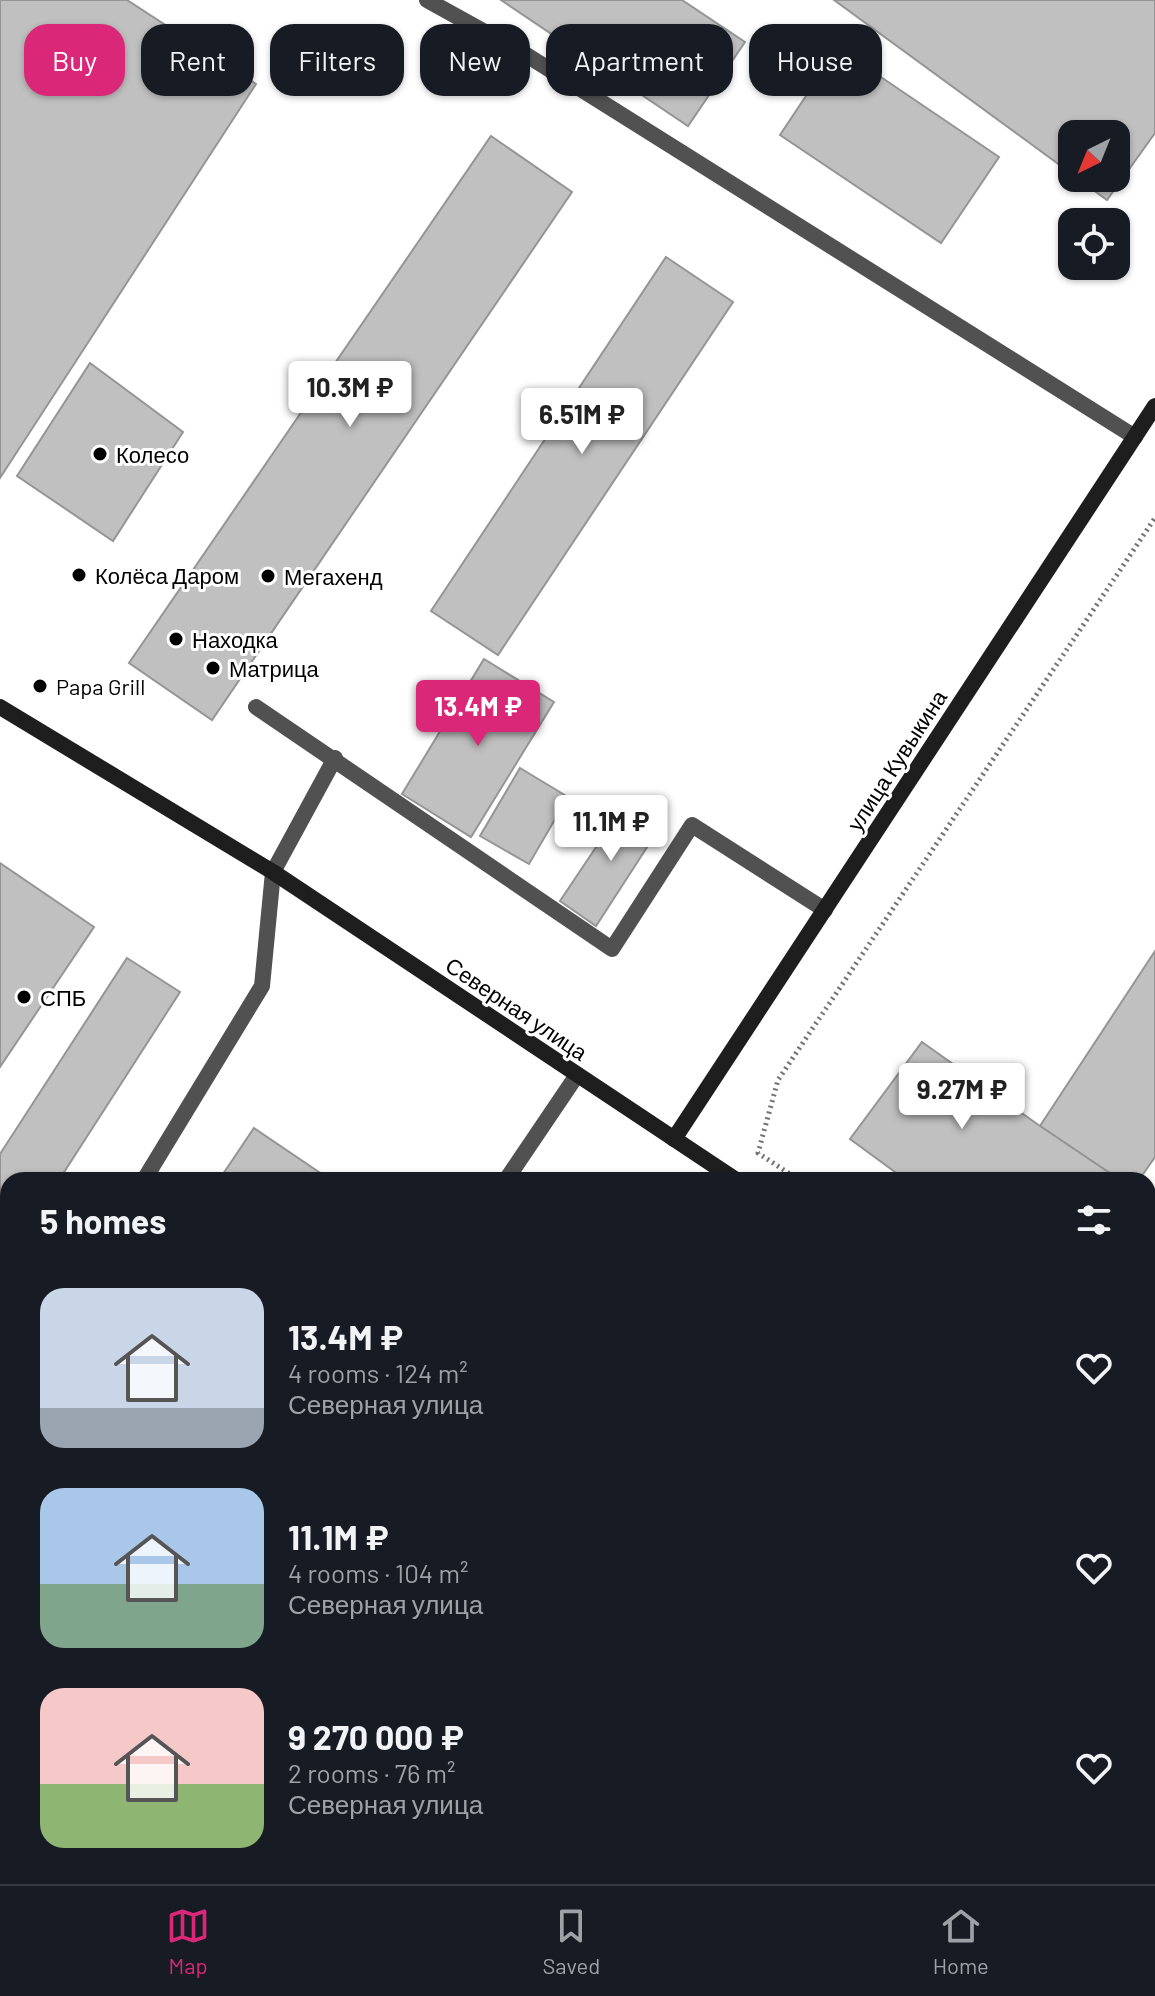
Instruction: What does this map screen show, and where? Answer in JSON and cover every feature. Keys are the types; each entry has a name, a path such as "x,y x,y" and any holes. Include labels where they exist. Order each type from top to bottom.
{"main road":[{"name":"улица Кувыкина","path":"674,1139 1155,406"},
{"name":"Северная улица","path":"0,707 273,872 724,1172"}],"lane":[{"path":"427,0 528,56 1135,437"},
{"path":"256,707 612,949 692,825 825,910"},
{"path":"149,1172 262,986 273,872 335,758"},
{"path":"511,1172 577,1075"}],"path":[{"path":"787,1172 758,1153 778,1080 1155,518"}],"building":[{"path":"0,0 127,0 164,24 141,24 141,96 248,96 0,478"},
{"path":"501,0 682,0 718,24 546,24 546,30"},
{"path":"834,0 1155,0 1155,133 1130,168 1130,120 1058,120 1058,164 882,35 882,24 867,24"},
{"path":"733,34 745,42 733,60"},
{"path":"882,78 999,157 941,243 780,135 806,96 882,96"},
{"path":"643,96 708,96 688,126"},
{"path":"491,136 572,192 212,720 129,663"},
{"path":"1096,192 1113,192 1107,200"},
{"path":"666,257 733,302 498,655 431,611"},
{"name":"Колесо","path":"90,363 183,432 113,541 17,476"},
{"path":"484,659 554,702 471,837 402,794"},
{"path":"520,768 568,797 529,864 480,836"},
{"path":"627,801 662,824 596,926 560,901"},
{"name":"СПБ","path":"0,863 94,927 0,1067"},
{"path":"1155,951 1155,1157 1145,1172 1108,1172 1040,1126"},
{"path":"127,958 180,992 64,1172 0,1172 0,1154"},
{"path":"922,1042 1108,1172 895,1172 850,1139"},
{"path":"254,1128 319,1172 224,1172"}],"place":[{"name":"Колесо","path":"100,454"},
{"name":"Колёса Даром","path":"79,575"},
{"name":"Мегахенд","path":"268,576"},
{"name":"Находка","path":"176,639"},
{"name":"Матрица","path":"213,668"},
{"name":"Papa Grill","path":"40,686"},
{"name":"СПБ","path":"24,997"}]}
